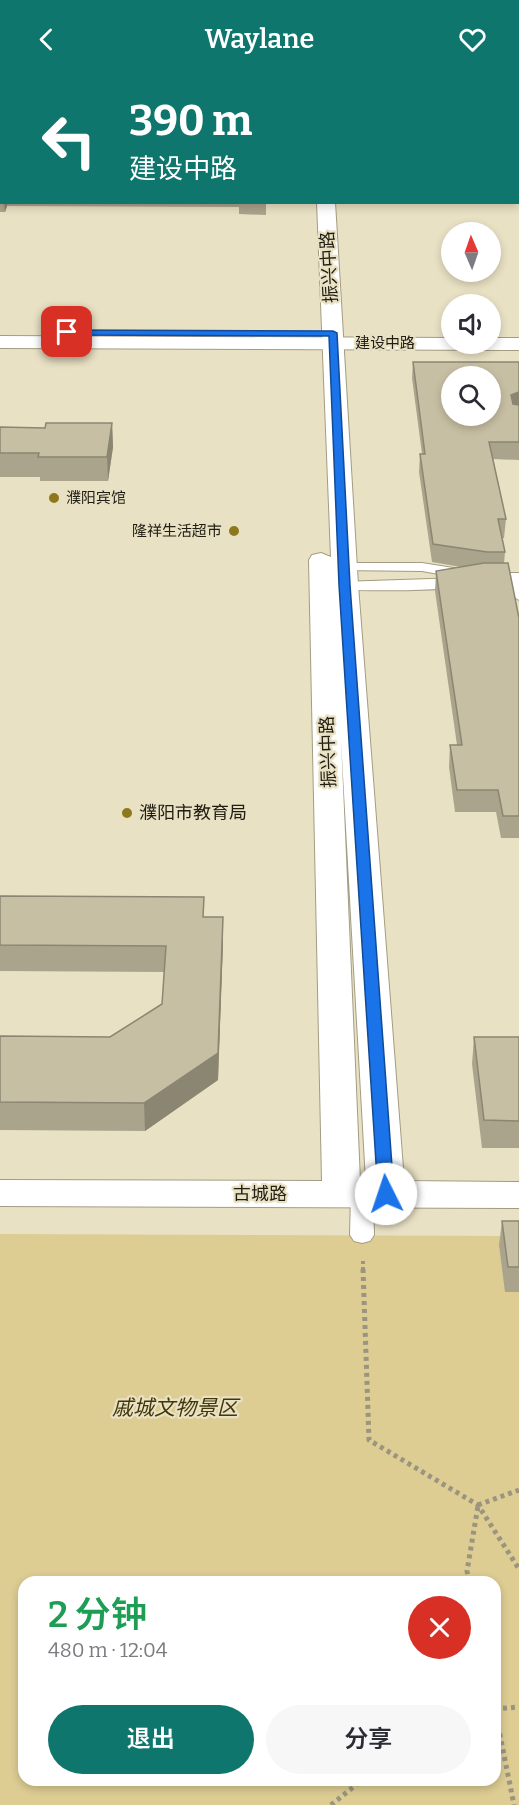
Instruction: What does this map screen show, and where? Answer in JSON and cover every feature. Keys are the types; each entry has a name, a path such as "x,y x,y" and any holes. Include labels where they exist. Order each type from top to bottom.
{"street":[{"name":"振兴中路","path":"308,204 310,250"},
{"name":"振兴中路","path":"326,204 321,335 363,1194"},
{"name":"建设中路","path":"0,332 321,335 519,344"},
{"name":"建设中路","path":"0,342 441,333"},
{"path":"501,334 519,334"},
{"name":"振兴中路","path":"321,335 345,576 363,1194"},
{"name":"古城路","path":"0,1192 519,1195"}],"lane":[{"path":"345,576 446,584 484,577 517,577 519,595"},
{"path":"362,1235 363,1194"}],"path":[{"path":"362,1235 369,1440 478,1505 519,1569"},
{"path":"478,1505 519,1490"},
{"path":"468,1576 467,1571 478,1505"},
{"path":"501,1708 519,1707"},
{"path":"501,1739 514,1805"},
{"path":"331,1805 355,1786"}],"green space":[{"name":"戚城文物景区","path":"0,1234 519,1236 519,1805 0,1805"}],"building":[{"path":"413,362 519,362 519,392 511,395 513,404 519,405 519,442 489,442 506,519 498,519 505,552 487,552 433,544 420,454 425,454"},
{"path":"46,423 112,423 107,457 38,457 39,453 0,453 0,427 45,428"},
{"path":"484,563 508,563 519,618 519,816 503,816 498,790 457,790 450,745 462,745 436,571"},
{"path":"0,896 204,897 203,917 223,917 218,1053 144,1103 0,1102 0,1036 110,1037 162,1004 166,946 0,945"},
{"path":"474,1037 519,1037 519,1121 484,1120"},
{"path":"502,1221 519,1221 519,1267 508,1267"}],"place":[{"name":"濮阳宾馆","path":"54,498"},
{"name":"隆祥生活超市","path":"234,531"},
{"name":"濮阳市教育局","path":"127,813"}],"route":[{"path":"67,332 333,333 345,585 386,1194"}]}
